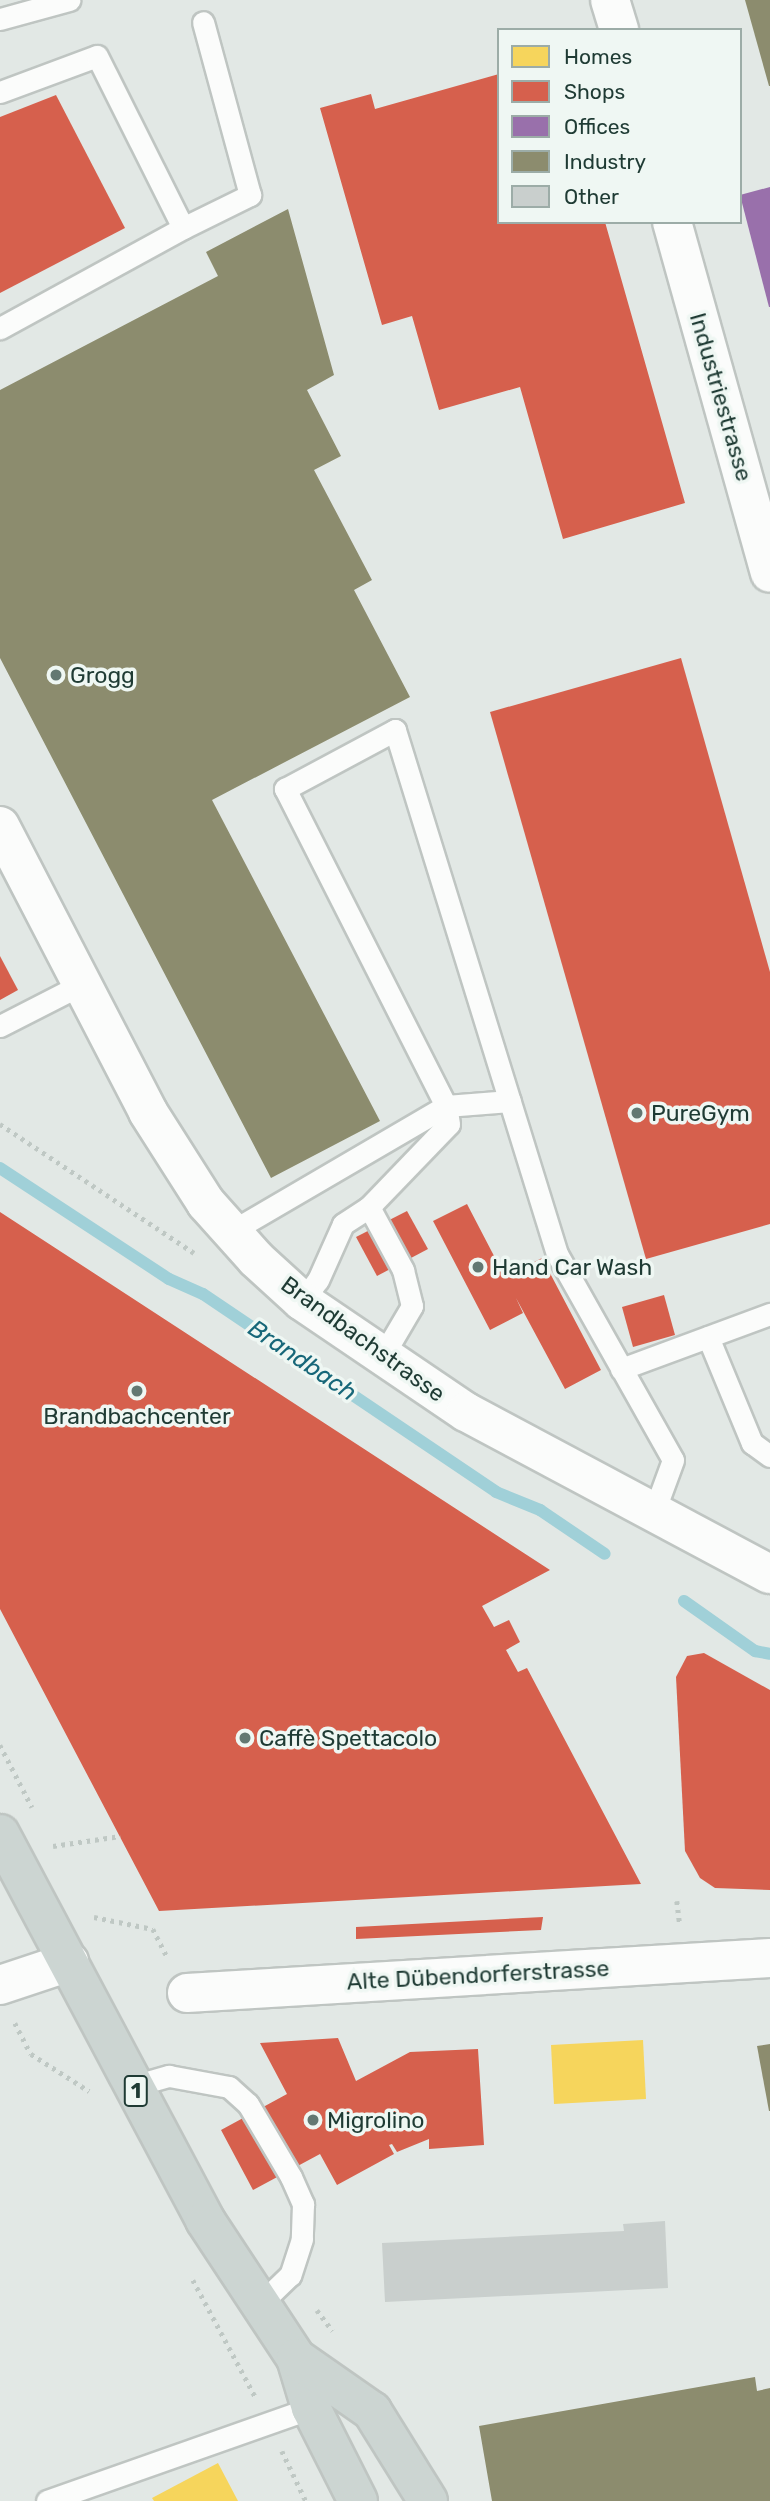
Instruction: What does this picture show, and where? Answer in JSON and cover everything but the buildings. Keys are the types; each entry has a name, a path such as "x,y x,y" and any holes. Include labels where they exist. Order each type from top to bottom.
{"main road":[{"name":"1","path":"0,1834 133,2086 258,2306 296,2358 372,2411 429,2501"},
{"name":"1","path":"296,2358 311,2408 358,2501"}],"street":[{"path":"610,0 618,28"},
{"name":"Industriestrasse","path":"674,224 770,573"},
{"name":"Brandbachstrasse","path":"0,826 148,1112 206,1203 302,1301 466,1412 655,1509 770,1574"},
{"name":"Alte Dübendorferstrasse","path":"187,1993 770,1958"},
{"path":"6,2002 69,1962"}],"lane":[{"path":"0,19 69,0"},
{"path":"0,328 183,228 250,195 203,22"},
{"path":"0,92 97,56 183,228"},
{"path":"302,1301 318,1280 343,1224 369,1208 449,1124 446,1105 285,789 395,730 557,1254 673,1460 655,1509"},
{"path":"0,1026 82,985"},
{"path":"232,1231 446,1105 510,1101"},
{"path":"369,1208 403,1270 412,1306 382,1357"},
{"path":"621,1368 770,1314"},
{"path":"708,1337 752,1443 770,1456"},
{"path":"133,2086 169,2076 229,2087 247,2104 303,2204 302,2239 290,2276 258,2306"},
{"path":"47,2501 267,2420 311,2408"}],"path":[{"path":"0,1124 201,1258"},
{"path":"0,1745 35,1812"},
{"path":"47,1835 60,1858"},
{"path":"53,1846 120,1836"},
{"path":"87,1905 99,1929"},
{"path":"94,1917 153,1928 187,1993"},
{"path":"6,2002 31,2054 94,2094"},
{"path":"190,2276 267,2420 306,2501"},
{"path":"290,2276 338,2338"}],"waterway":[{"name":"Brandbach","path":"0,1168 169,1279 203,1294 496,1492 540,1510 605,1554"},
{"name":"Brandbach","path":"684,1601 755,1651 770,1654"}],"place":[{"name":"Grogg","path":"56,675"},
{"name":"PureGym","path":"637,1113"},
{"name":"Hand Car Wash","path":"478,1267"},
{"name":"Brandbachcenter","path":"137,1391"},
{"name":"Caffè Spettacolo","path":"245,1738"},
{"name":"Migrolino","path":"313,2120"}]}
